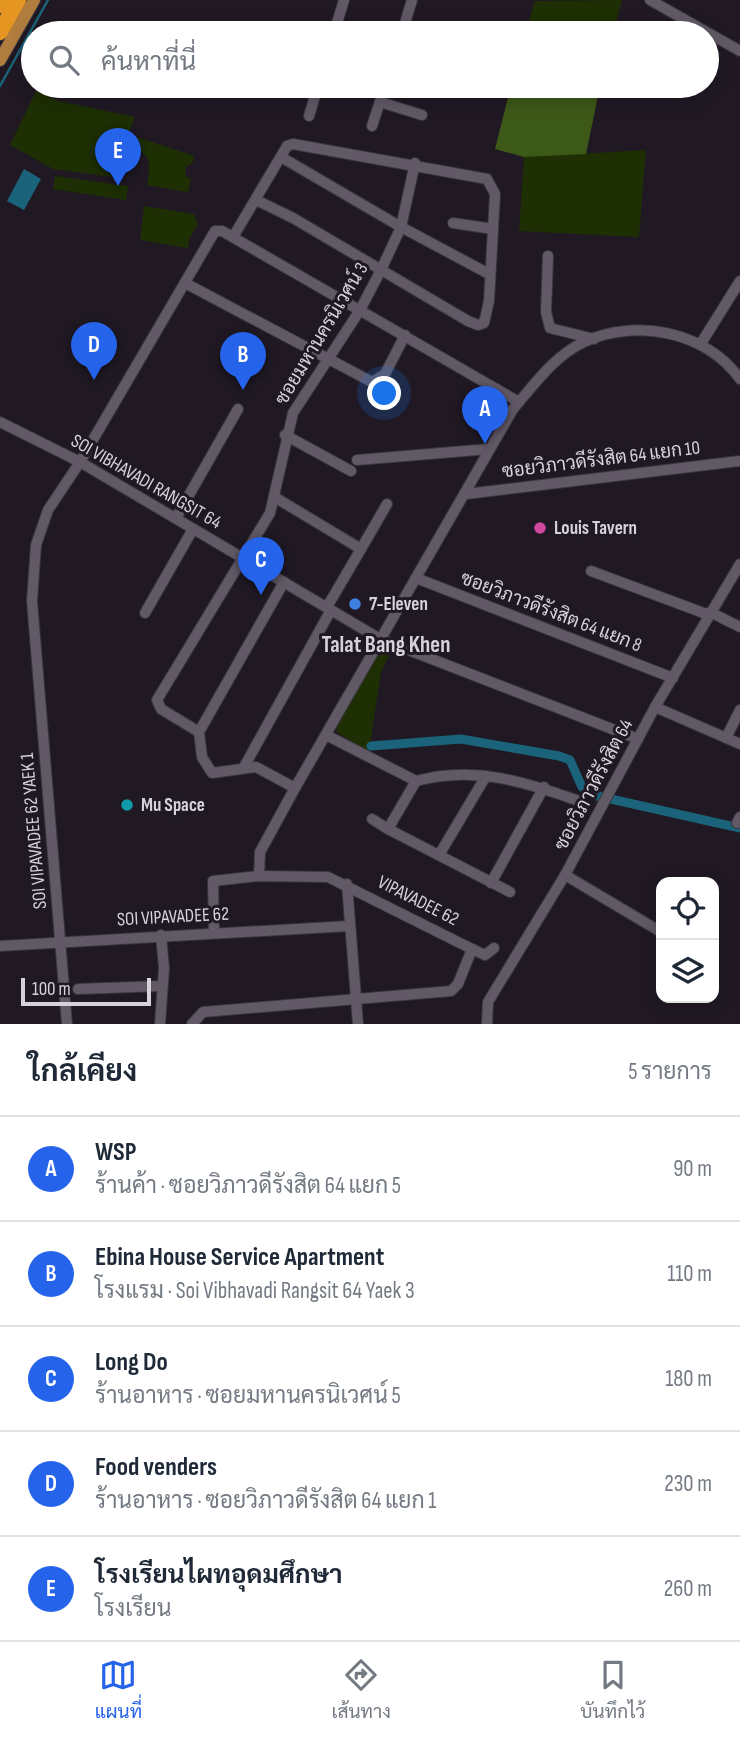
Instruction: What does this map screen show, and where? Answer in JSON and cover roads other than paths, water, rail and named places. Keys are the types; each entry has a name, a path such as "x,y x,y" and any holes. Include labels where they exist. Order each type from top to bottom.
{"highway":[{"path":"0,5 3,0"},
{"path":"0,32 18,0"}],"main road":[{"path":"22,21 34,0"},
{"path":"0,60 21,23"}],"street":[{"path":"338,21 344,0"},
{"path":"406,21 412,0"},
{"path":"649,0 686,21"},
{"path":"719,39 740,51"},
{"path":"309,116 314,98"},
{"path":"372,127 382,98"},
{"path":"380,102 422,115"},
{"path":"256,200 478,325 484,323 488,315 495,194 487,179 415,163 293,144 287,146 233,237 519,402"},
{"path":"281,157 401,228 489,274"},
{"name":"ซอยมหานครนิเวศน์ 3","path":"199,732 157,704 242,557 256,539 276,498 285,435 293,413 360,310 381,270 401,228 415,163"},
{"path":"453,223 493,229"},
{"name":"SOI VIPAVADEE 62 YAEK 1","path":"67,1024 32,601 34,554 40,528 48,510 80,462 215,232 222,231 233,237"},
{"path":"548,256 546,312 550,328 594,339"},
{"path":"700,345 740,281"},
{"path":"185,283 372,382 384,374 405,335"},
{"path":"259,876 260,852 380,639 466,494 489,449 519,402 552,365 582,343 621,332 655,330 700,345 721,359 740,379"},
{"path":"176,519 238,409"},
{"name":"SOI VIBHAVADI RANGSIT 64","path":"0,422 80,462 380,639 639,740"},
{"path":"285,435 351,471"},
{"path":"357,460 489,449"},
{"name":"ซอยวิภาวดีรังสิต 64 แยก 10","path":"466,494 740,461"},
{"path":"276,498 361,549"},
{"path":"244,767 387,505"},
{"path":"145,613 193,529"},
{"name":"ซอยวิภาวดีรังสิต 64","path":"487,1024 488,1002 565,875 655,707 740,564"},
{"path":"591,571 710,613 740,627"},
{"name":"ซอยวิภาวดีรังสิต 64 แยก 8","path":"416,578 673,678"},
{"path":"284,582 199,732 202,757 212,773 256,766 295,789"},
{"path":"655,707 740,744"},
{"path":"726,738 740,709"},
{"path":"326,735 416,781 436,776 486,776 544,787 579,801"},
{"path":"439,855 486,776"},
{"path":"388,829 416,781"},
{"path":"491,883 544,787"},
{"path":"372,819 510,892"},
{"path":"565,875 656,929"},
{"name":"VIPAVADEE 62","path":"192,1024 203,1012 451,991 458,984 472,949 347,884 328,877 259,876 213,881 214,932"},
{"path":"347,884 358,1024"},
{"name":"SOI VIPAVADEE 62","path":"0,946 349,926"},
{"path":"160,1024 162,935"},
{"path":"472,949 485,956 494,948"},
{"path":"78,989 162,986"}],"water":[{"path":"24,169 41,179 24,210 7,201"}],"waterway":[{"path":"36,21 48,0"},
{"path":"0,86 21,48"},
{"path":"371,746 461,739 559,756 570,760 582,787 593,795 740,828"}],"place":[{"name":"โรงเรียนไผทอุดมศึกษา","path":"118,186"},
{"name":"Food venders","path":"94,380"},
{"name":"Ebina House Service Apartment","path":"243,390"},
{"name":"WSP","path":"485,444"},
{"name":"Louis Tavern","path":"540,528"},
{"name":"Long Do","path":"261,595"},
{"name":"7-Eleven","path":"355,604"},
{"name":"Mu Space","path":"127,805"}],"district":[{"name":"Talat Bang Khen","path":"386,645"}]}
